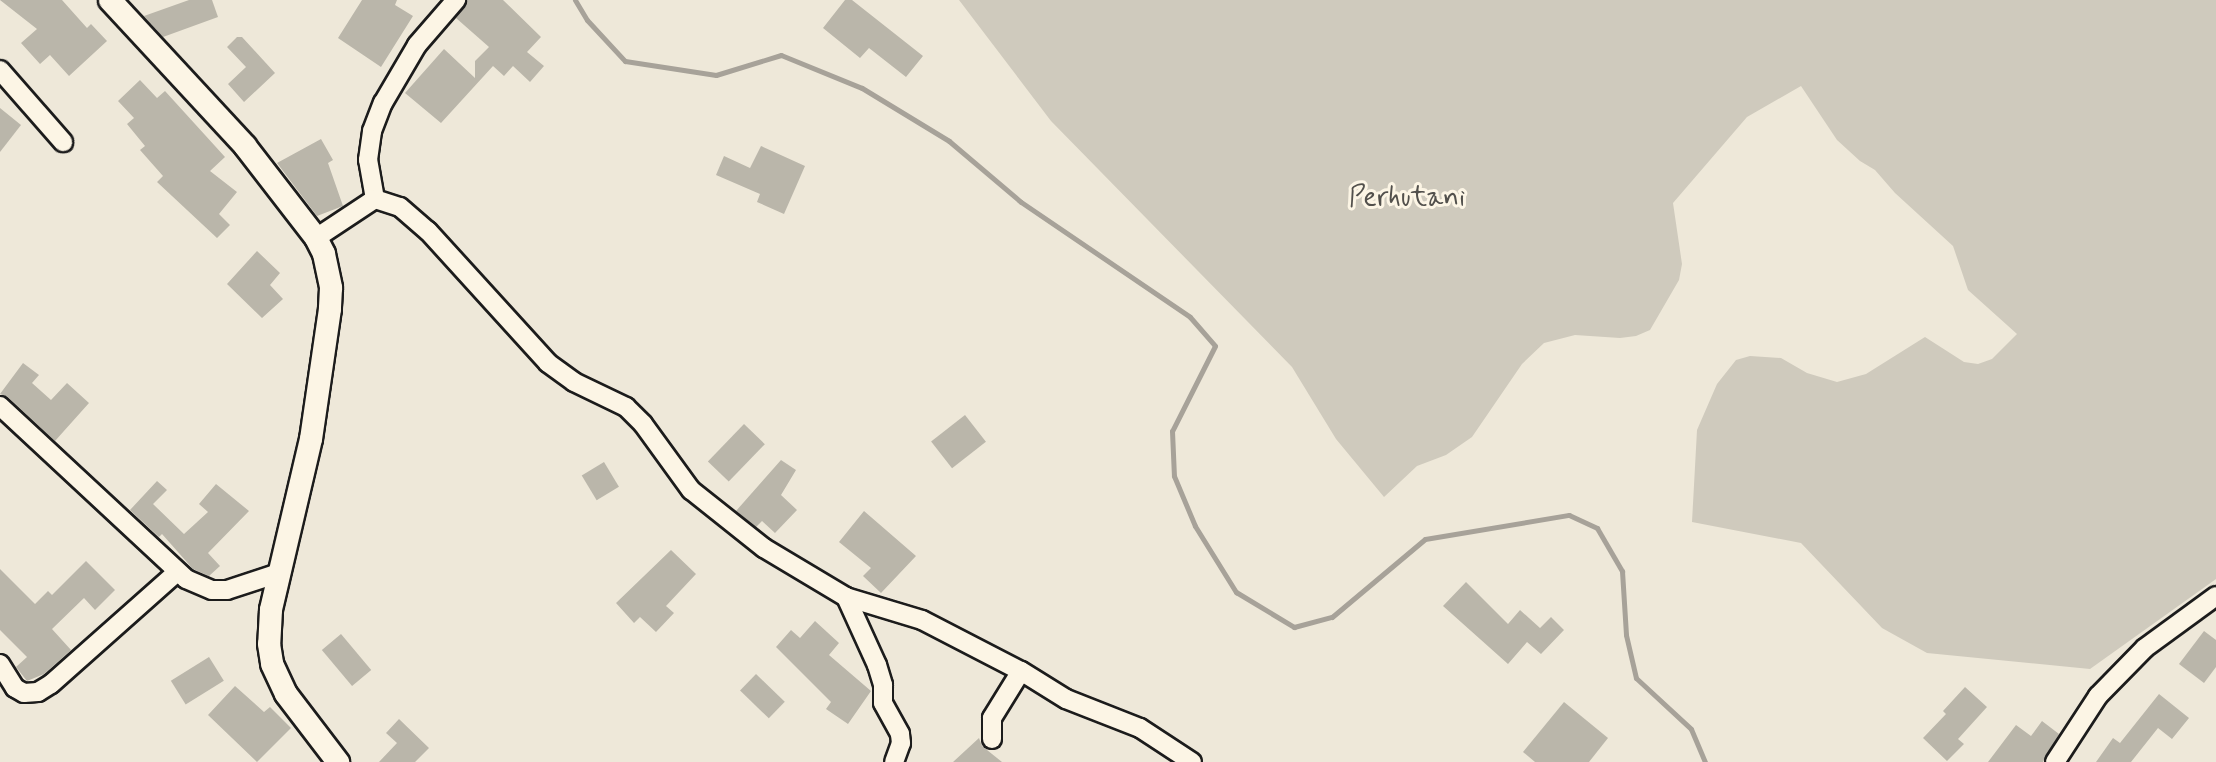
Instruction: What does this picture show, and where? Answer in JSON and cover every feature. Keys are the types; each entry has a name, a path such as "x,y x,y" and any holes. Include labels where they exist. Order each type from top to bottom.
{"street":[{"path":"110,0 245,146 316,238 328,269 330,309 307,462 271,610 272,664 286,694 338,762"},
{"path":"375,199 368,160 372,131 383,103 417,45 456,0"},
{"path":"0,70 63,142"},
{"path":"316,238 375,199 388,201 415,218 561,374 626,407 643,424 691,490 764,548 846,597 922,620 1021,671 1066,699 1140,728 1192,762"},
{"path":"0,406 176,573 197,585 227,590 279,573"},
{"path":"0,664 15,688 24,693 38,692 51,684 176,573"},
{"path":"2055,762 2098,696 2136,657 2216,596"},
{"path":"846,597 877,665 883,685 883,703 900,734 901,743 894,762"},
{"path":"992,739 992,718 1021,671"}],"green space":[{"name":"Perhutani","path":"959,0 2216,0 2216,579 2090,669 1927,653 1882,628 1801,543 1692,522 1697,430 1717,384 1736,360 1750,356 1781,358 1807,373 1837,382 1866,374 1925,337 1964,362 1978,364 1992,359 2017,334 1968,290 1953,246 1895,193 1875,170 1837,140 1801,86 1747,117 1673,203 1682,264 1679,280 1650,330 1620,338 1575,335 1544,343 1522,364 1472,437 1446,455 1417,466 1384,497 1336,439 1292,367 1051,121"}],"building":[{"path":"0,0 62,0 87,28 91,24 107,41 69,76 50,55 40,64 21,43 37,29"},
{"path":"189,0 212,0 218,17 163,37 144,16"},
{"path":"362,0 397,0 395,5 413,16 381,67 338,38"},
{"path":"468,0 503,0 541,37 527,52 544,66 530,82 513,66 504,76 493,66 441,123 405,93 444,49 475,78 475,61 489,47 456,18"},
{"path":"845,0 852,0 923,56 906,77 869,48 860,58 823,28"},
{"path":"237,37 242,37 275,73 244,102 228,84 246,67 227,47"},
{"path":"140,80 157,98 165,91 225,157 210,171 237,192 219,214 230,225 217,238 157,182 163,176 140,150 145,146 127,124 134,118 118,101"},
{"path":"0,108 21,125 0,152"},
{"path":"321,139 333,160 328,163 343,206 317,216 277,163"},
{"path":"761,146 805,166 784,214 757,202 760,194 716,175 724,156 750,168"},
{"path":"257,251 280,273 270,285 283,299 262,318 227,284"},
{"path":"23,363 39,375 32,383 51,400 67,383 89,403 55,441 8,397 0,394"},
{"path":"965,415 986,442 952,468 931,441"},
{"path":"744,424 765,444 729,482 708,461"},
{"path":"781,460 796,470 781,495 797,510 775,533 762,521 756,527 736,511"},
{"path":"604,462 619,487 597,500 582,475"},
{"path":"157,481 167,490 153,504 184,534 208,512 199,504 216,484 249,511 208,553 220,566 209,576 193,569 162,534 159,537 130,510"},
{"path":"864,511 916,556 881,593 863,576 871,568 839,542"},
{"path":"671,550 696,574 666,606 674,613 656,632 640,617 634,623 616,603"},
{"path":"86,561 115,590 95,610 84,598 52,629 71,650 44,674 27,681 16,667 27,657 0,630 0,569 35,604 48,591 52,595"},
{"path":"1466,582 1508,624 1520,610 1540,628 1551,617 1564,630 1541,654 1527,642 1508,664 1443,606"},
{"path":"815,621 839,643 829,655 871,691 848,724 826,709 831,702 776,647 791,630 800,638"},
{"path":"2204,631 2216,640 2216,667 2204,683 2179,664"},
{"path":"341,634 371,670 352,686 322,650"},
{"path":"209,657 224,681 186,705 171,681"},
{"path":"756,674 785,702 769,718 740,691"},
{"path":"235,686 264,712 270,707 291,728 257,762 208,715"},
{"path":"1965,687 1987,707 1958,739 1964,744 1947,761 1923,738 1946,714 1943,711"},
{"path":"2159,694 2189,718 2172,739 2158,728 2131,762 2096,762 2113,738 2120,743"},
{"path":"1564,702 1608,738 1589,762 1535,762 1523,752"},
{"path":"399,719 429,748 415,762 379,762 397,743 386,733"},
{"path":"2042,721 2059,734 2043,762 1988,762 2016,725 2031,736"},
{"path":"979,738 982,746 1002,762 953,762"}],"waterway":[{"path":"575,0 587,20 625,61 716,75 781,55 862,88 949,141 1021,202 1190,317 1215,346 1172,431 1174,476 1195,526 1236,592 1294,627 1332,617 1425,539 1569,515 1597,528 1622,571 1626,635 1636,678 1691,729 1705,762"}]}
